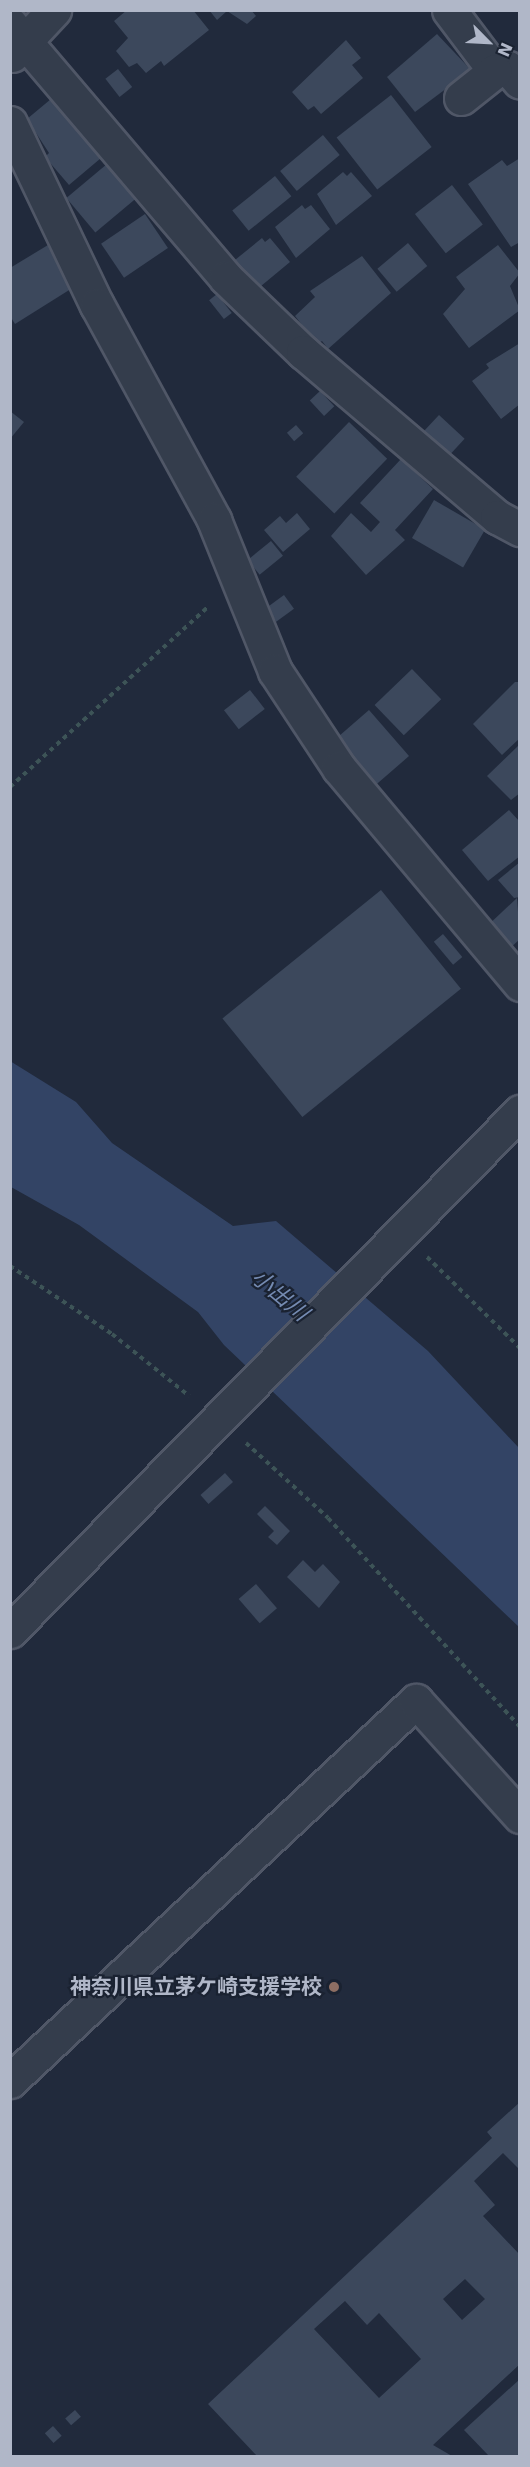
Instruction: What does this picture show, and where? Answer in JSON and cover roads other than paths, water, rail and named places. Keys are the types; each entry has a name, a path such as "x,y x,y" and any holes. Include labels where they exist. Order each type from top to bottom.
{"street":[{"path":"54,10 16,40 226,278 303,352 497,517 519,529"},
{"path":"449,10 510,70 460,98"},
{"path":"10,123 97,305 214,520 275,671 339,768 519,984"},
{"path":"10,1631 519,1112"},
{"path":"10,2081 416,1701 519,1816"}],"water":[{"name":"小出川","path":"10,1061 76,1102 112,1143 233,1226 276,1221 428,1351 519,1448 519,1627 224,1345 198,1312 79,1225 11,1187"}],"place":[{"name":"神奈川県立茅ケ崎支援学校","path":"334,1987"}]}
